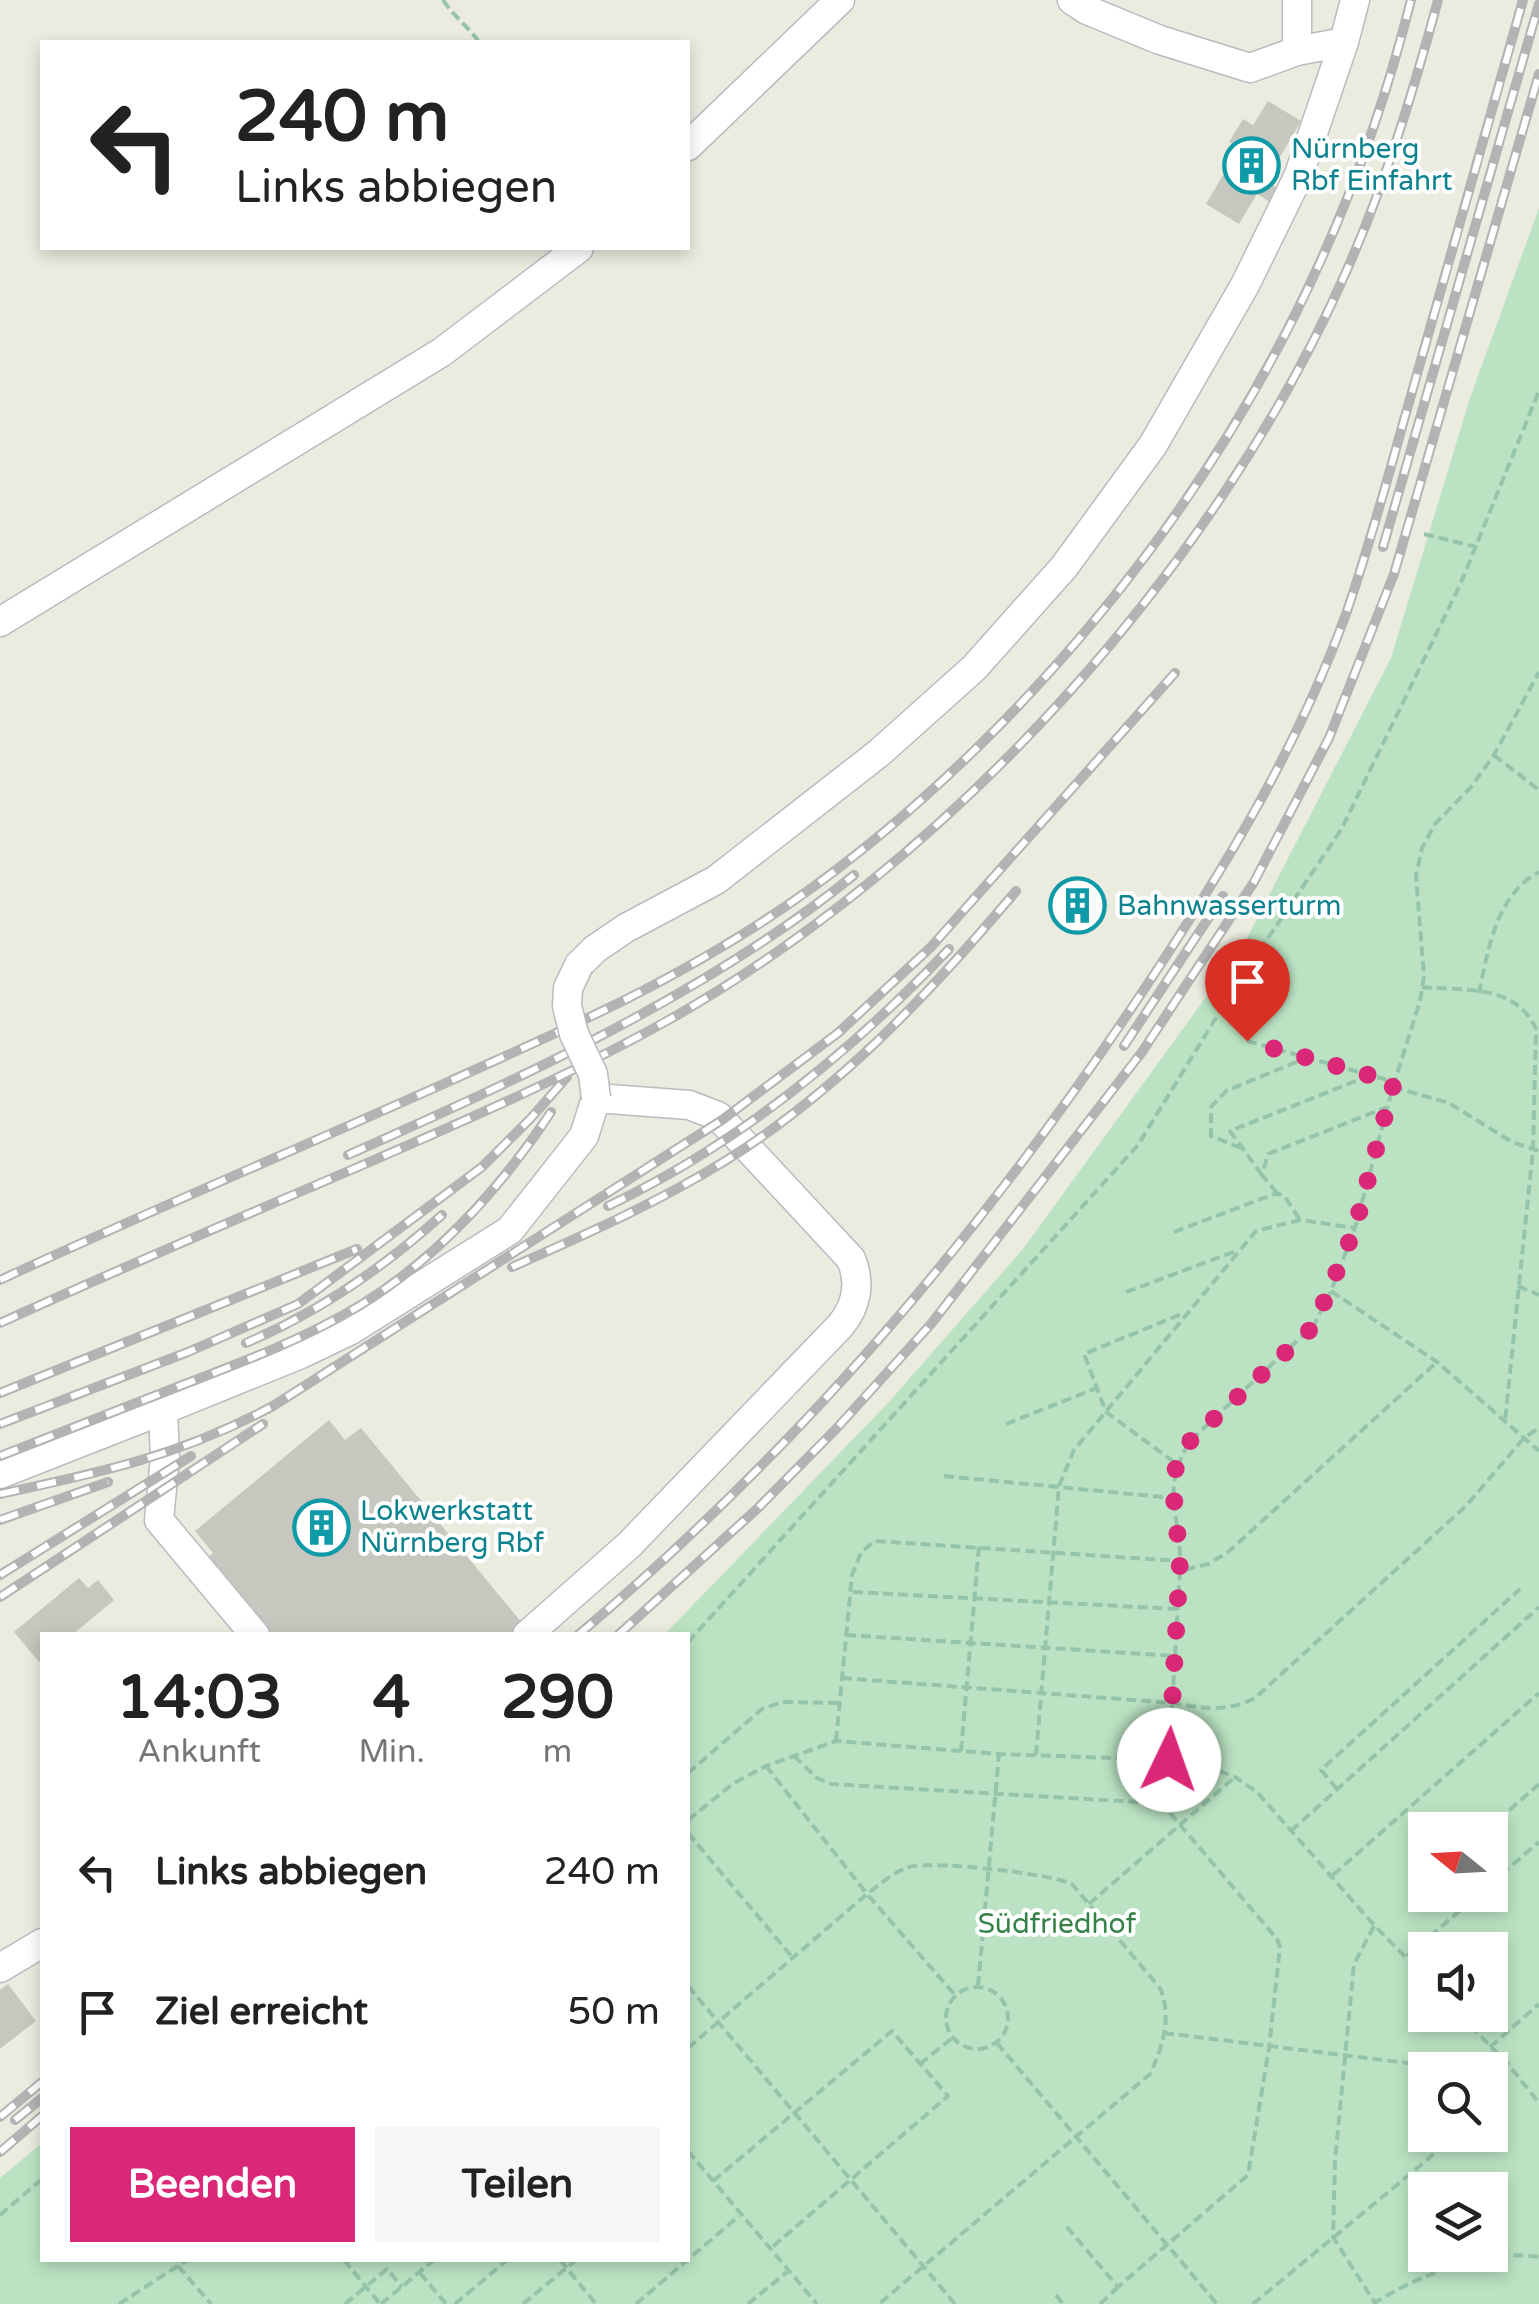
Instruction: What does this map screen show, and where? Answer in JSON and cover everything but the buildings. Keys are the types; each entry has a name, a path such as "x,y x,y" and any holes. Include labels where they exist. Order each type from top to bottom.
{"lane":[{"path":"690,144 840,0"},
{"path":"1072,0 1160,40 1250,68 1296,51 1344,42"},
{"path":"1296,51 1297,0"},
{"path":"0,1474 267,1368 351,1330 510,1230 584,1136 596,1098 593,1074 574,1034 567,1006 568,988 579,965 594,949 626,928 716,880 879,753 974,668 1064,567 1153,445 1245,286 1298,178 1355,0"},
{"path":"0,622 442,352 576,250"},
{"path":"530,1632 628,1544 840,1326 849,1316 858,1287 851,1259 718,1116 689,1105 596,1098"},
{"path":"163,1410 165,1457 159,1520 252,1632"},
{"path":"0,1968 40,1945"}],"path":[{"path":"443,0 456,20 478,40"},
{"path":"690,1640 1138,1144 1233,990 1341,830 1476,546 1539,391"},
{"path":"1424,534 1476,546"},
{"path":"1169,1760 1180,1571 1174,1498 1176,1463 1191,1440 1314,1326 1331,1291 1355,1228 1422,987 1416,876 1422,848 1435,824 1471,787 1494,755 1539,673"},
{"path":"1494,755 1539,790"},
{"path":"1479,993 1491,940 1507,902 1539,872"},
{"path":"1422,987 1510,998 1528,1012 1537,1028 1536,1150 1505,1421"},
{"path":"1247,1041 1449,1103 1512,1142 1536,1150"},
{"path":"1244,1150 1211,1136 1211,1107 1226,1091 1306,1058"},
{"path":"1300,1220 1230,1131 1370,1076"},
{"path":"1262,1175 1268,1154 1387,1107"},
{"path":"1174,1232 1277,1192"},
{"path":"1036,1755 1058,1486 1074,1450 1256,1230 1300,1220 1355,1228"},
{"path":"1126,1292 1240,1250"},
{"path":"1518,1286 1539,1294"},
{"path":"1331,1291 1437,1362 1539,1451"},
{"path":"1176,1463 1106,1412 1084,1354 1189,1312"},
{"path":"1180,1571 1208,1564 1227,1553 1437,1362"},
{"path":"1006,1424 1097,1388"},
{"path":"842,1678 1173,1703 1216,1711 1254,1698 1466,1506 1524,1438 1539,1428"},
{"path":"944,1476 1174,1498"},
{"path":"836,1741 852,1575 861,1552 874,1541 1180,1561"},
{"path":"961,1750 979,1546"},
{"path":"1337,1790 1321,1770 1520,1589"},
{"path":"850,1592 1178,1608"},
{"path":"1291,1831 1539,1607"},
{"path":"846,1635 1175,1656"},
{"path":"1332,1877 1539,1693"},
{"path":"690,1771 762,1709 782,1702 839,1703"},
{"path":"690,1818 734,1782 836,1741 999,1754 1169,1760 1236,1777 1257,1792 1406,1956 1458,1912"},
{"path":"978,1986 999,1754"},
{"path":"794,1756 817,1778 832,1784 1154,1803 1165,1808 1277,1939 1280,1947 1270,2048 1248,2175 1100,2304"},
{"path":"766,1766 867,1894 955,1995"},
{"path":"1089,1904 1236,1777"},
{"path":"1507,1812 1539,1784"},
{"path":"690,1836 793,1958"},
{"path":"1508,1869 1539,1842"},
{"path":"690,2046 867,1894 894,1874 914,1866 1059,1878 1072,1884 1160,1988 1167,2005 1164,2033 1150,2074 879,2304"},
{"path":"1374,1925 1354,1964 1335,2161 1333,2237 1374,2304 1416,2278 1455,2266 1522,2255 1539,2258"},
{"path":"978,1986 991,1989 1007,2008 1005,2033 996,2043 974,2050 952,2038 945,2016 955,1995 978,1986"},
{"path":"690,1988 955,2304"},
{"path":"1490,2048 1539,2004"},
{"path":"713,2181 892,2031 948,2096 770,2249"},
{"path":"1475,2032 1494,2052"},
{"path":"1164,2033 1408,2062"},
{"path":"920,2064 952,2038"},
{"path":"996,2043 1217,2304"},
{"path":"1508,2064 1538,2100"},
{"path":"1253,2304 1435,2152"},
{"path":"690,2155 817,2304"},
{"path":"690,2164 694,2160"},
{"path":"0,2214 40,2181"},
{"path":"690,2258 741,2215"},
{"path":"1066,2226 1118,2288"},
{"path":"119,2304 183,2262"},
{"path":"346,2262 381,2304 432,2262"},
{"path":"454,2304 505,2262"},
{"path":"562,2262 596,2304"},
{"path":"523,2304 574,2262"},
{"path":"636,2304 686,2262"},
{"path":"178,2265 210,2304"},
{"path":"345,2304 387,2269 402,2287"},
{"path":"748,2304 789,2271"},
{"path":"420,2272 446,2304"},
{"path":"1056,2295 1063,2304"}],"green space":[{"name":"Südfriedhof","path":"1539,208 1539,2304 0,2304 0,2178 40,2145 40,2262 690,2262 690,1632 667,1632 888,1403 1023,1249 1243,946 1391,658 1470,398"}],"railway":[{"path":"0,1280 518,1050 654,985 796,899 936,787 1001,724 1073,645 1140,563 1201,478 1255,390 1304,298 1346,202 1382,103 1411,0"},
{"path":"0,1323 475,1116 665,1022 770,957 873,880 971,794 1063,699 1148,598 1225,492 1291,383 1346,272 1386,172 1438,0"},
{"path":"581,1632 737,1490 811,1414 949,1255 1078,1086 1227,859 1304,715 1346,614 1523,0"},
{"path":"1383,547 1539,4"},
{"path":"621,1632 758,1508 931,1324 1142,1052 1254,882 1329,738 1394,574 1539,74"},
{"path":"0,1494 106,1470 172,1450 273,1406 722,1120 838,1033 931,947 1175,673"},
{"path":"348,1155 611,1031 738,958 854,875"},
{"path":"512,1267 673,1191 767,1133 881,1038 1016,891"},
{"path":"1124,1046 1223,896"},
{"path":"608,1206 702,1154 790,1093 872,1024 949,949"},
{"path":"0,1424 188,1352 298,1304 482,1167 567,1077"},
{"path":"0,1456 274,1349 359,1306 416,1266 466,1220 511,1168 551,1112"},
{"path":"246,1343 349,1287 442,1215"},
{"path":"0,1393 357,1249"},
{"path":"0,1597 263,1424"},
{"path":"0,1575 191,1456"},
{"path":"0,1520 108,1482"},
{"path":"0,2117 40,2084"},
{"path":"15,2120 40,2100"},
{"path":"0,2152 40,2118"}],"place":[{"name":"Nürnberg Rbf Einfahrt","path":"1252,165"},
{"name":"Bahnwasserturm","path":"1078,906"},
{"name":"Lokwerkstatt Nürnberg Rbf","path":"321,1527"}],"route":[{"path":"1169,1760 1180,1561 1174,1498 1176,1463 1191,1440 1314,1326 1355,1228 1394,1082 1247,1041"}]}
